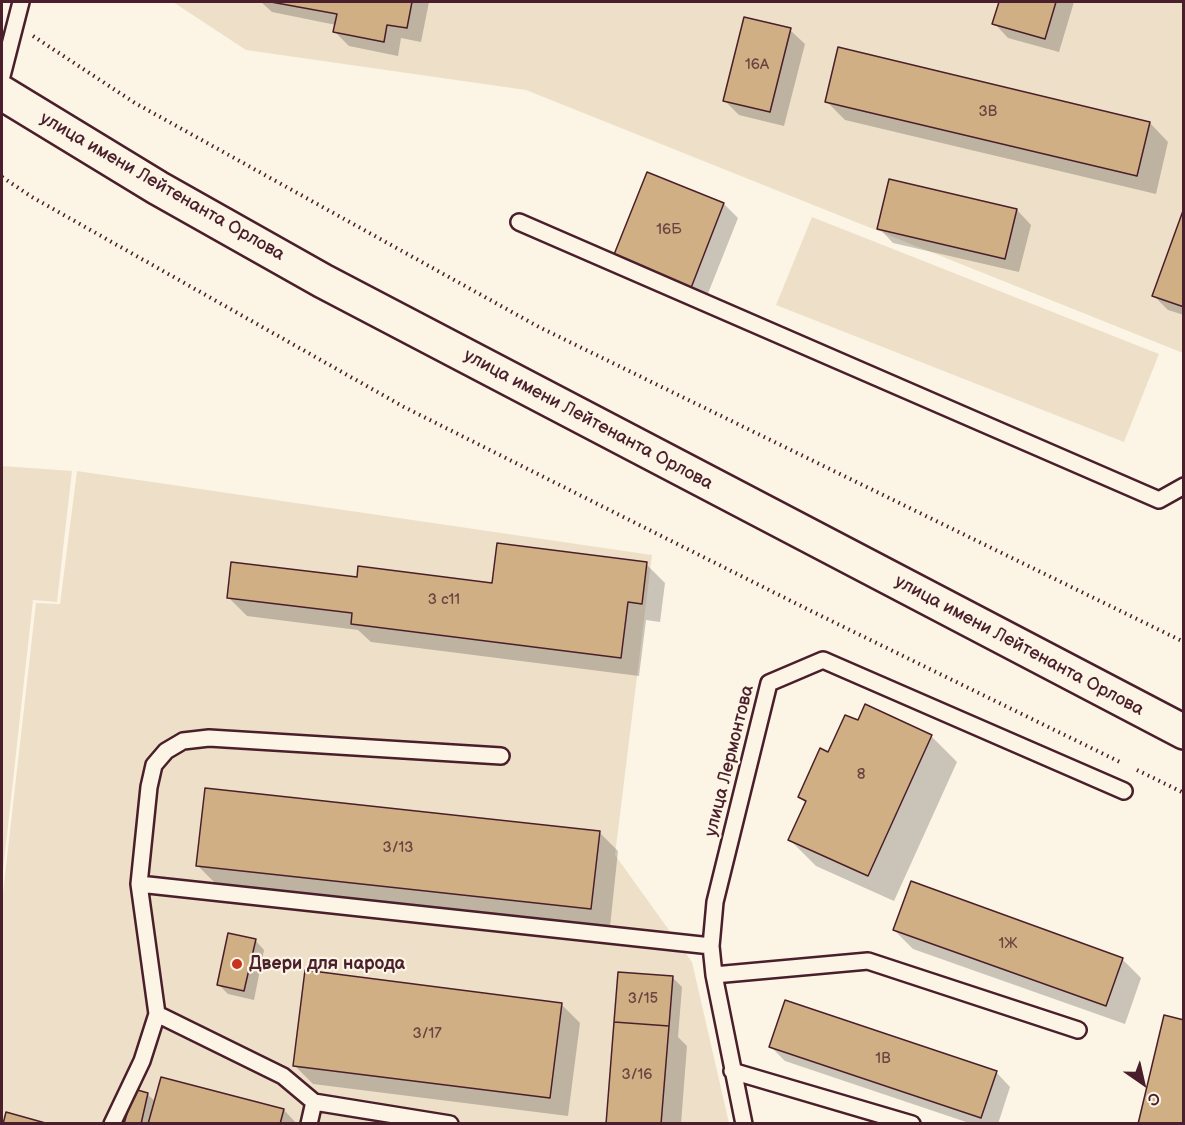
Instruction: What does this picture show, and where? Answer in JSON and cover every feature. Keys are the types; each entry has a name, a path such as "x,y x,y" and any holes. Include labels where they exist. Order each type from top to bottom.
{"main road":[{"name":"улица имени Лейтенанта Орлова","path":"2,93 158,188 322,281 1184,732"}],"lane":[{"path":"2,76 21,2"},
{"path":"519,222 1159,500 1184,486"},
{"name":"улица Лермонтова","path":"744,1124 714,975 711,946 716,902 769,683 824,660 1124,791"},
{"path":"112,1124 142,1061 157,1014 139,884 149,787 154,765 166,751 183,741 209,738 501,756"},
{"path":"139,884 711,946"},
{"path":"714,975 868,961 1078,1030"},
{"path":"157,1014 283,1076 314,1102 450,1124"},
{"path":"732,1071 912,1124"},
{"path":"309,1124 314,1102"}],"path":[{"path":"15,24 135,103 539,327 1184,642"},
{"path":"2,177 32,197 404,407 809,610 1184,793"}],"shaded area":[{"path":"173,2 1183,2 1183,353 526,90 246,50"},
{"path":"812,217 1159,354 1124,442 776,305"},
{"path":"2,466 72,471 57,602 33,600 2,880"},
{"path":"77,471 652,555 615,855 692,962 729,1123 2,1124 2,901 36,603 60,604"}],"building":[{"path":"271,2 412,2 407,28 387,25 384,42 333,32 337,14"},
{"path":"999,2 1056,2 1045,39 992,24"},
{"path":"744,17 791,28 770,112 723,101"},
{"path":"838,47 1150,122 1137,176 825,102"},
{"path":"647,172 724,203 691,288 613,257"},
{"path":"889,179 1017,209 1005,259 877,229"},
{"path":"1184,208 1184,307 1152,296"},
{"path":"497,543 647,562 642,604 628,602 621,658 351,624 352,613 227,598 231,562 357,577 358,566 492,583"},
{"path":"865,704 932,735 868,876 788,840 806,801 798,797 820,748 828,752 845,715 858,720"},
{"path":"205,788 600,831 591,909 196,866"},
{"path":"911,881 1123,958 1106,1006 893,930"},
{"path":"228,933 256,939 244,991 217,985"},
{"path":"305,970 562,1003 550,1098 293,1066"},
{"path":"618,972 673,976 669,1026 614,1022"},
{"path":"785,1000 997,1071 981,1118 769,1047"},
{"path":"1164,1015 1184,1020 1184,1124 1138,1124"},
{"path":"614,1022 669,1026 661,1124 606,1124"},
{"path":"161,1077 284,1109 280,1124 148,1124"},
{"path":"134,1089 148,1093 141,1124 124,1124"},
{"path":"6,1112 49,1124 3,1124"}],"place":[{"name":"Двери для народа","path":"237,964"}]}
